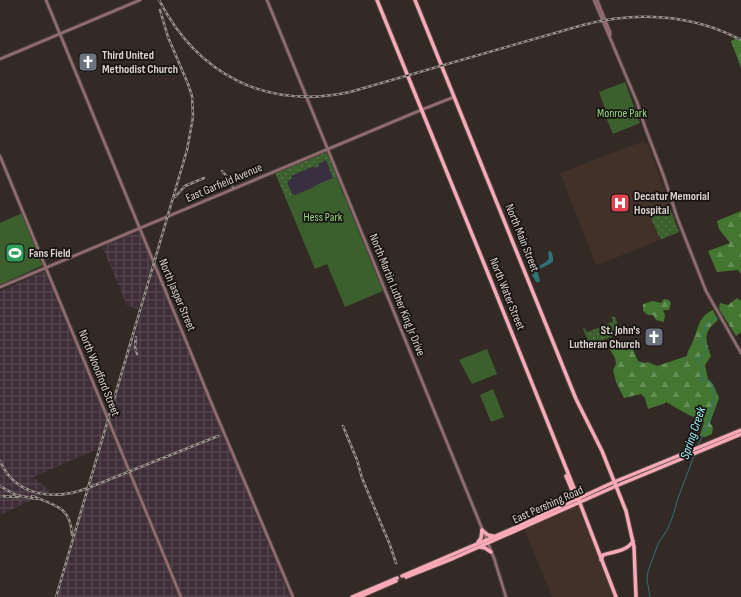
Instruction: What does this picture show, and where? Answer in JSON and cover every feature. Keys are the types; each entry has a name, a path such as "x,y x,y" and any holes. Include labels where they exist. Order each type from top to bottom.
{"main road":[{"name":"North Water Street","path":"377,0 578,498 616,597"},
{"name":"North Main Street","path":"415,0 575,396 626,511 635,555 636,597"},
{"path":"403,577 486,542 494,536 570,501 741,430"},
{"name":"East Pershing Road","path":"486,542 741,434"},
{"path":"560,456 560,460 573,494 573,498 570,501"},
{"path":"610,472 617,477 624,478"},
{"path":"602,492 614,482"},
{"path":"619,494 622,484"},
{"path":"570,506 578,507 582,510"},
{"path":"482,530 488,535 494,536"},
{"path":"478,545 482,530"},
{"path":"601,561 602,556 631,545 633,540"},
{"path":"478,545 491,552"},
{"path":"624,548 630,548 635,555"},
{"path":"597,549 606,554"},
{"path":"352,597 397,579 359,597"}],"street":[{"name":"North Jasper Street","path":"46,0 293,597"},
{"path":"0,59 140,0"},
{"name":"North Martin Luther King Jr Drive","path":"267,0 491,552 506,597"},
{"path":"596,0 637,102 677,217 706,290 714,307 741,353"},
{"name":"East Garfield Avenue","path":"0,287 454,97"},
{"name":"North Woodford Street","path":"0,156 181,597"}],"shaded area":[{"name":"Decatur Memorial Hospital","path":"644,141 648,144 679,232 596,265 560,173"},
{"path":"327,152 337,178 286,199 275,173"},
{"path":"139,231 152,263 138,309 127,306 102,246"},
{"path":"154,268 290,597 57,597"},
{"path":"45,271 107,422 100,448 33,477 50,491 0,515 0,291"},
{"path":"579,503 614,597 552,597 524,528"}],"green space":[{"path":"737,38 741,41 741,68 731,41"},
{"name":"Monroe Park","path":"625,82 640,123 613,134 605,115 607,114 599,92"},
{"path":"327,152 337,178 286,199 275,173","holes":["326,160 333,178 295,195 292,194 287,182 292,178 291,176 314,166 315,168 319,166 318,164"]},
{"name":"Hess Park","path":"337,178 383,291 345,307 327,264 315,269 286,199"},
{"path":"670,208 679,232 662,239 659,236 650,216"},
{"path":"741,211 741,274 738,270 717,272 708,251 730,243 719,229 717,221"},
{"path":"22,213 43,265 0,285 0,223"},
{"path":"737,298 741,301 741,332 736,336 719,309 720,303 728,305"},
{"path":"664,299 669,300 671,303 669,310 663,310 665,315 664,322 656,320 653,315 648,315 643,311 643,304 653,301 661,303"},
{"path":"713,310 718,320 713,324 708,332 707,345 711,356 705,365 708,379 713,384 719,398 710,423 713,427 712,434 705,437 700,436 704,422 666,402 648,409 645,398 641,394 624,398 616,382 613,370 616,364 615,358 609,348 618,342 628,341 638,361 644,363 648,362 657,366 687,356 702,319"},
{"path":"611,316 615,317 620,331 619,334 590,345 583,329 584,327 588,332 612,322 613,320"},
{"path":"487,349 497,374 472,384 459,360"},
{"path":"493,389 504,417 491,422 480,395"}],"water":[{"path":"551,251 553,262 538,270 540,281 536,282 532,275 532,270 546,262 549,258 548,252"}],"waterway":[{"name":"Spring Creek","path":"697,447 707,427 714,399 712,384 707,380 702,381 700,375 702,368 698,358 707,351 701,341 706,324 722,314"},
{"name":"Spring Creek","path":"650,597 647,579 648,571 658,544 667,530 673,516 678,498 694,456"}],"tunnel":[{"path":"397,580 403,578"}],"railway":[{"path":"159,0 175,26 193,49 214,67 238,81 263,91 290,96 319,96 350,92 583,25 623,18 643,17 683,20 722,31 741,40"},
{"path":"56,597 187,150 193,117 192,96 168,37 160,10"},
{"path":"222,171 233,187"},
{"path":"175,197 185,186 204,178"},
{"path":"136,337 135,347 137,354"},
{"path":"343,426 396,563"},
{"path":"0,461 7,473 26,489 49,495 62,494 88,488 218,436"},
{"path":"0,486 16,495 37,499"},
{"path":"0,496 18,497"},
{"path":"32,496 60,508 69,518 72,535"}],"place":[{"name":"Third United Methodist Church","path":"88,62"},
{"name":"Decatur Memorial Hospital","path":"620,203"},
{"name":"Fans Field","path":"15,253"},
{"name":"St. John's Lutheran Church","path":"654,337"}]}
